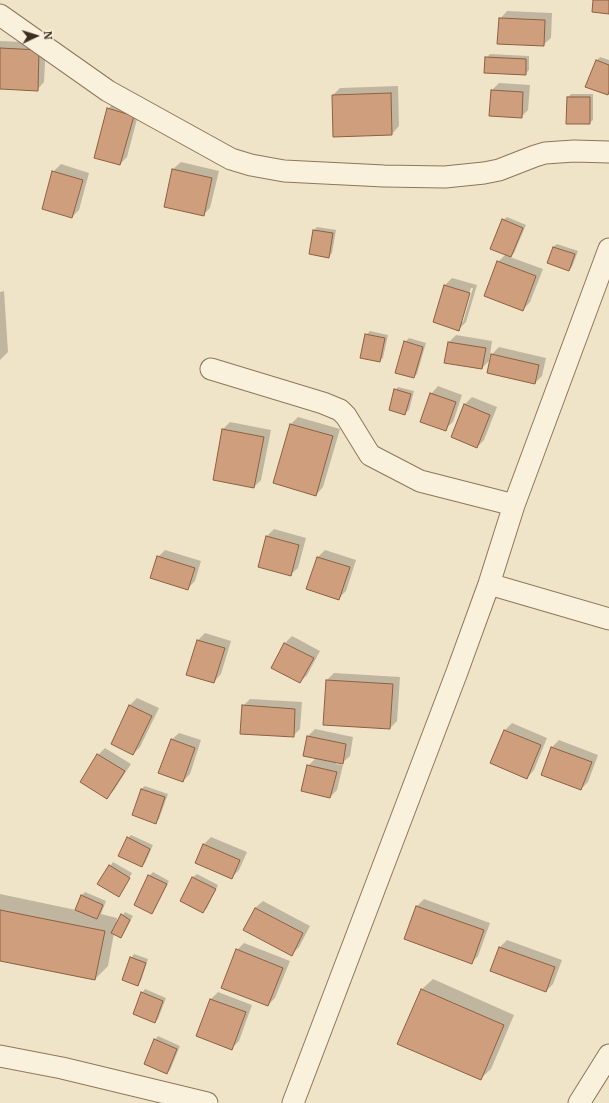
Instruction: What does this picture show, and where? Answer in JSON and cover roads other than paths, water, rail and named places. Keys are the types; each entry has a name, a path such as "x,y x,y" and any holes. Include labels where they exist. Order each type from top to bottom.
{"street":[{"path":"0,16 108,91 224,156 251,165 284,171 384,176 445,177 499,170 545,153 574,151 609,152"},
{"path":"293,1103 457,672 489,584 514,505 609,249"},
{"path":"211,368 323,403 340,410 346,416 370,455 420,480 514,505"},
{"path":"489,584 609,619"},
{"path":"579,1103 609,1055"},
{"path":"0,1056 62,1068 207,1103"}]}
